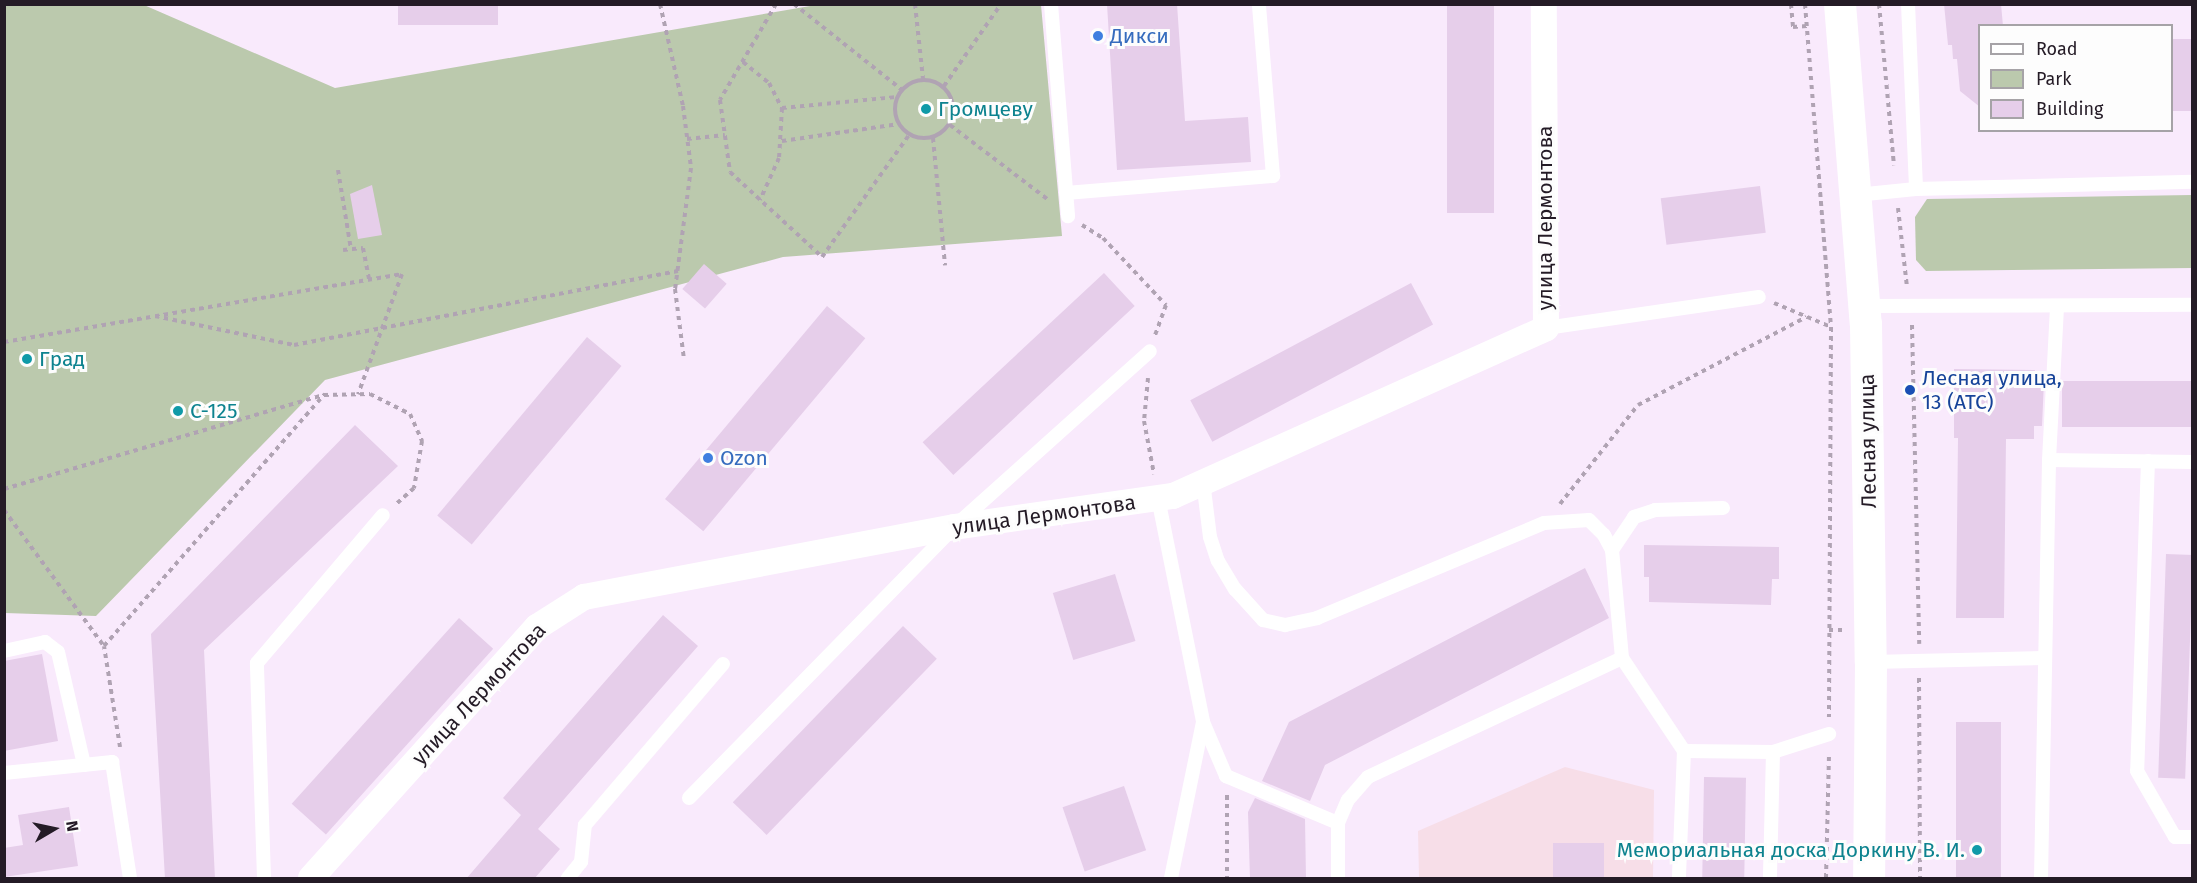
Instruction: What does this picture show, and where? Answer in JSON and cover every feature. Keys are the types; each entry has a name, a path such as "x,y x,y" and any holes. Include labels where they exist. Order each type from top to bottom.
{"street":[{"name":"улица Лермонтова","path":"311,879 537,627 584,597 954,527 1158,498 1203,482 1546,327 1544,4"},
{"name":"Лесная улица","path":"1840,4 1864,306 1871,662 1869,879"}],"lane":[{"path":"1051,4 1068,216"},
{"path":"1066,194 1273,176 1259,4"},
{"path":"1908,4 1916,189"},
{"path":"1856,195 1916,189 2193,182"},
{"path":"1546,327 1759,297"},
{"path":"1864,306 2057,308 2193,305"},
{"path":"2040,879 2049,460 2057,308"},
{"path":"689,798 954,527 1150,351"},
{"path":"2049,460 2193,462"},
{"path":"2148,461 2137,771 2175,837 2193,837"},
{"path":"1203,482 1210,537 1218,561 1235,589 1263,620 1285,625 1317,618 1544,523 1589,520 1604,535 1612,550 1622,658 1684,751 1679,879"},
{"path":"1158,498 1203,722 1226,776 1338,823"},
{"path":"1612,550 1634,517 1654,510 1723,508"},
{"path":"264,879 257,663 383,515"},
{"path":"4,651 45,642 58,652 84,765"},
{"path":"1338,879 1338,823 1348,800 1368,777 1622,658"},
{"path":"1871,662 2044,658"},
{"path":"568,879 581,861 585,825 723,664"},
{"path":"1171,879 1203,722"},
{"path":"1684,751 1773,752 1829,735"},
{"path":"1770,879 1773,752"},
{"path":"4,773 112,762 130,879"}],"path":[{"path":"660,4 691,168 675,289 684,359"},
{"path":"776,4 720,100 730,172 822,257 909,135"},
{"path":"794,4 902,90"},
{"path":"915,4 923,79"},
{"path":"944,86 1001,4"},
{"path":"1791,4 1793,27 1807,26"},
{"path":"1805,4 1831,327 1826,879"},
{"path":"742,62 769,83 782,108 783,141 779,158 760,200"},
{"path":"923,79 944,86 954,104 950,124 933,138 909,135 899,124 895,114 897,97 902,90 923,79"},
{"path":"782,108 897,97"},
{"path":"783,141 899,124"},
{"path":"950,124 1068,216 1103,238 1166,305 1150,351 1144,421 1158,498"},
{"path":"687,139 725,135"},
{"path":"933,138 945,265"},
{"path":"338,170 351,249"},
{"path":"343,250 363,248 369,280"},
{"path":"155,316 294,345 678,271"},
{"path":"4,342 402,274 385,327 358,394"},
{"path":"1759,297 1831,327"},
{"path":"1544,523 1638,405 1806,317"},
{"path":"4,489 324,395 370,394 410,414 422,441 414,488 383,515"},
{"path":"104,646 324,395"},
{"path":"4,510 104,646 121,750"},
{"path":"1919,633 1920,879"},
{"path":"1226,776 1227,879"}],"shaded area":[{"path":"1565,767 1654,790 1653,878 1419,878 1418,831"}],"green space":[{"path":"5,5 144,5 335,88 816,5 1041,5 1062,236 783,257 325,380 96,616 5,613"},
{"path":"2192,195 2192,268 1926,271 1916,260 1915,217 1927,199"}],"building":[{"path":"398,4 498,4 498,25 398,25"},
{"path":"1107,4 1177,4 1185,121 1248,117 1251,162 1117,170"},
{"path":"1447,4 1494,4 1494,213 1447,213"},
{"path":"1944,4 2001,4 2003,24 1978,24 1978,105 1960,91 1957,59 1953,59 1952,45 1948,45"},
{"path":"2173,39 2192,39 2192,111 2173,111"},
{"path":"372,185 382,235 358,239 350,194"},
{"path":"1760,186 1766,233 1666,245 1661,198"},
{"path":"704,264 727,284 705,309 682,289"},
{"path":"1104,273 1135,306 953,475 923,442"},
{"path":"1411,283 1433,324 1212,442 1190,400"},
{"path":"827,306 865,338 703,531 665,499"},
{"path":"587,337 621,366 472,544 437,515"},
{"path":"1954,369 2035,370 2035,380 2044,381 2042,426 2034,426 2034,439 2006,439 2004,618 1956,618 1958,438 1954,438"},
{"path":"2062,381 2192,381 2192,427 2062,427"},
{"path":"355,425 398,466 204,650 215,879 165,879 151,634"},
{"path":"1644,545 1779,547 1779,579 1772,579 1771,605 1649,602 1649,577 1644,577"},
{"path":"2166,554 2192,555 2185,779 2158,778"},
{"path":"1585,568 1609,618 1325,765 1310,801 1262,781 1289,722"},
{"path":"1115,574 1135,641 1073,660 1053,593"},
{"path":"663,615 698,646 538,829 560,849 534,879 466,879 521,815 503,798"},
{"path":"459,618 493,649 326,835 292,804"},
{"path":"903,626 937,659 767,835 733,802"},
{"path":"42,654 58,741 4,751 4,661"},
{"path":"1956,722 2001,722 2001,878 1956,878"},
{"path":"1704,777 1746,778 1744,878 1702,878"},
{"path":"1124,786 1146,850 1085,871 1063,807"},
{"path":"1255,798 1305,819 1306,879 1250,879 1248,812"},
{"path":"69,807 78,866 4,877 4,848 23,845 18,815"},
{"path":"1553,843 1604,843 1604,878 1553,878"}],"place":[{"name":"Дикси","path":"1098,36"},
{"name":"Громцеву","path":"926,109"},
{"name":"Град","path":"27,359"},
{"name":"Лесная улица, 13 (АТС)","path":"1910,390"},
{"name":"С-125","path":"178,411"},
{"name":"Ozon","path":"708,458"},
{"name":"Мемориальная доска Доркину В. И.","path":"1977,850"}]}
